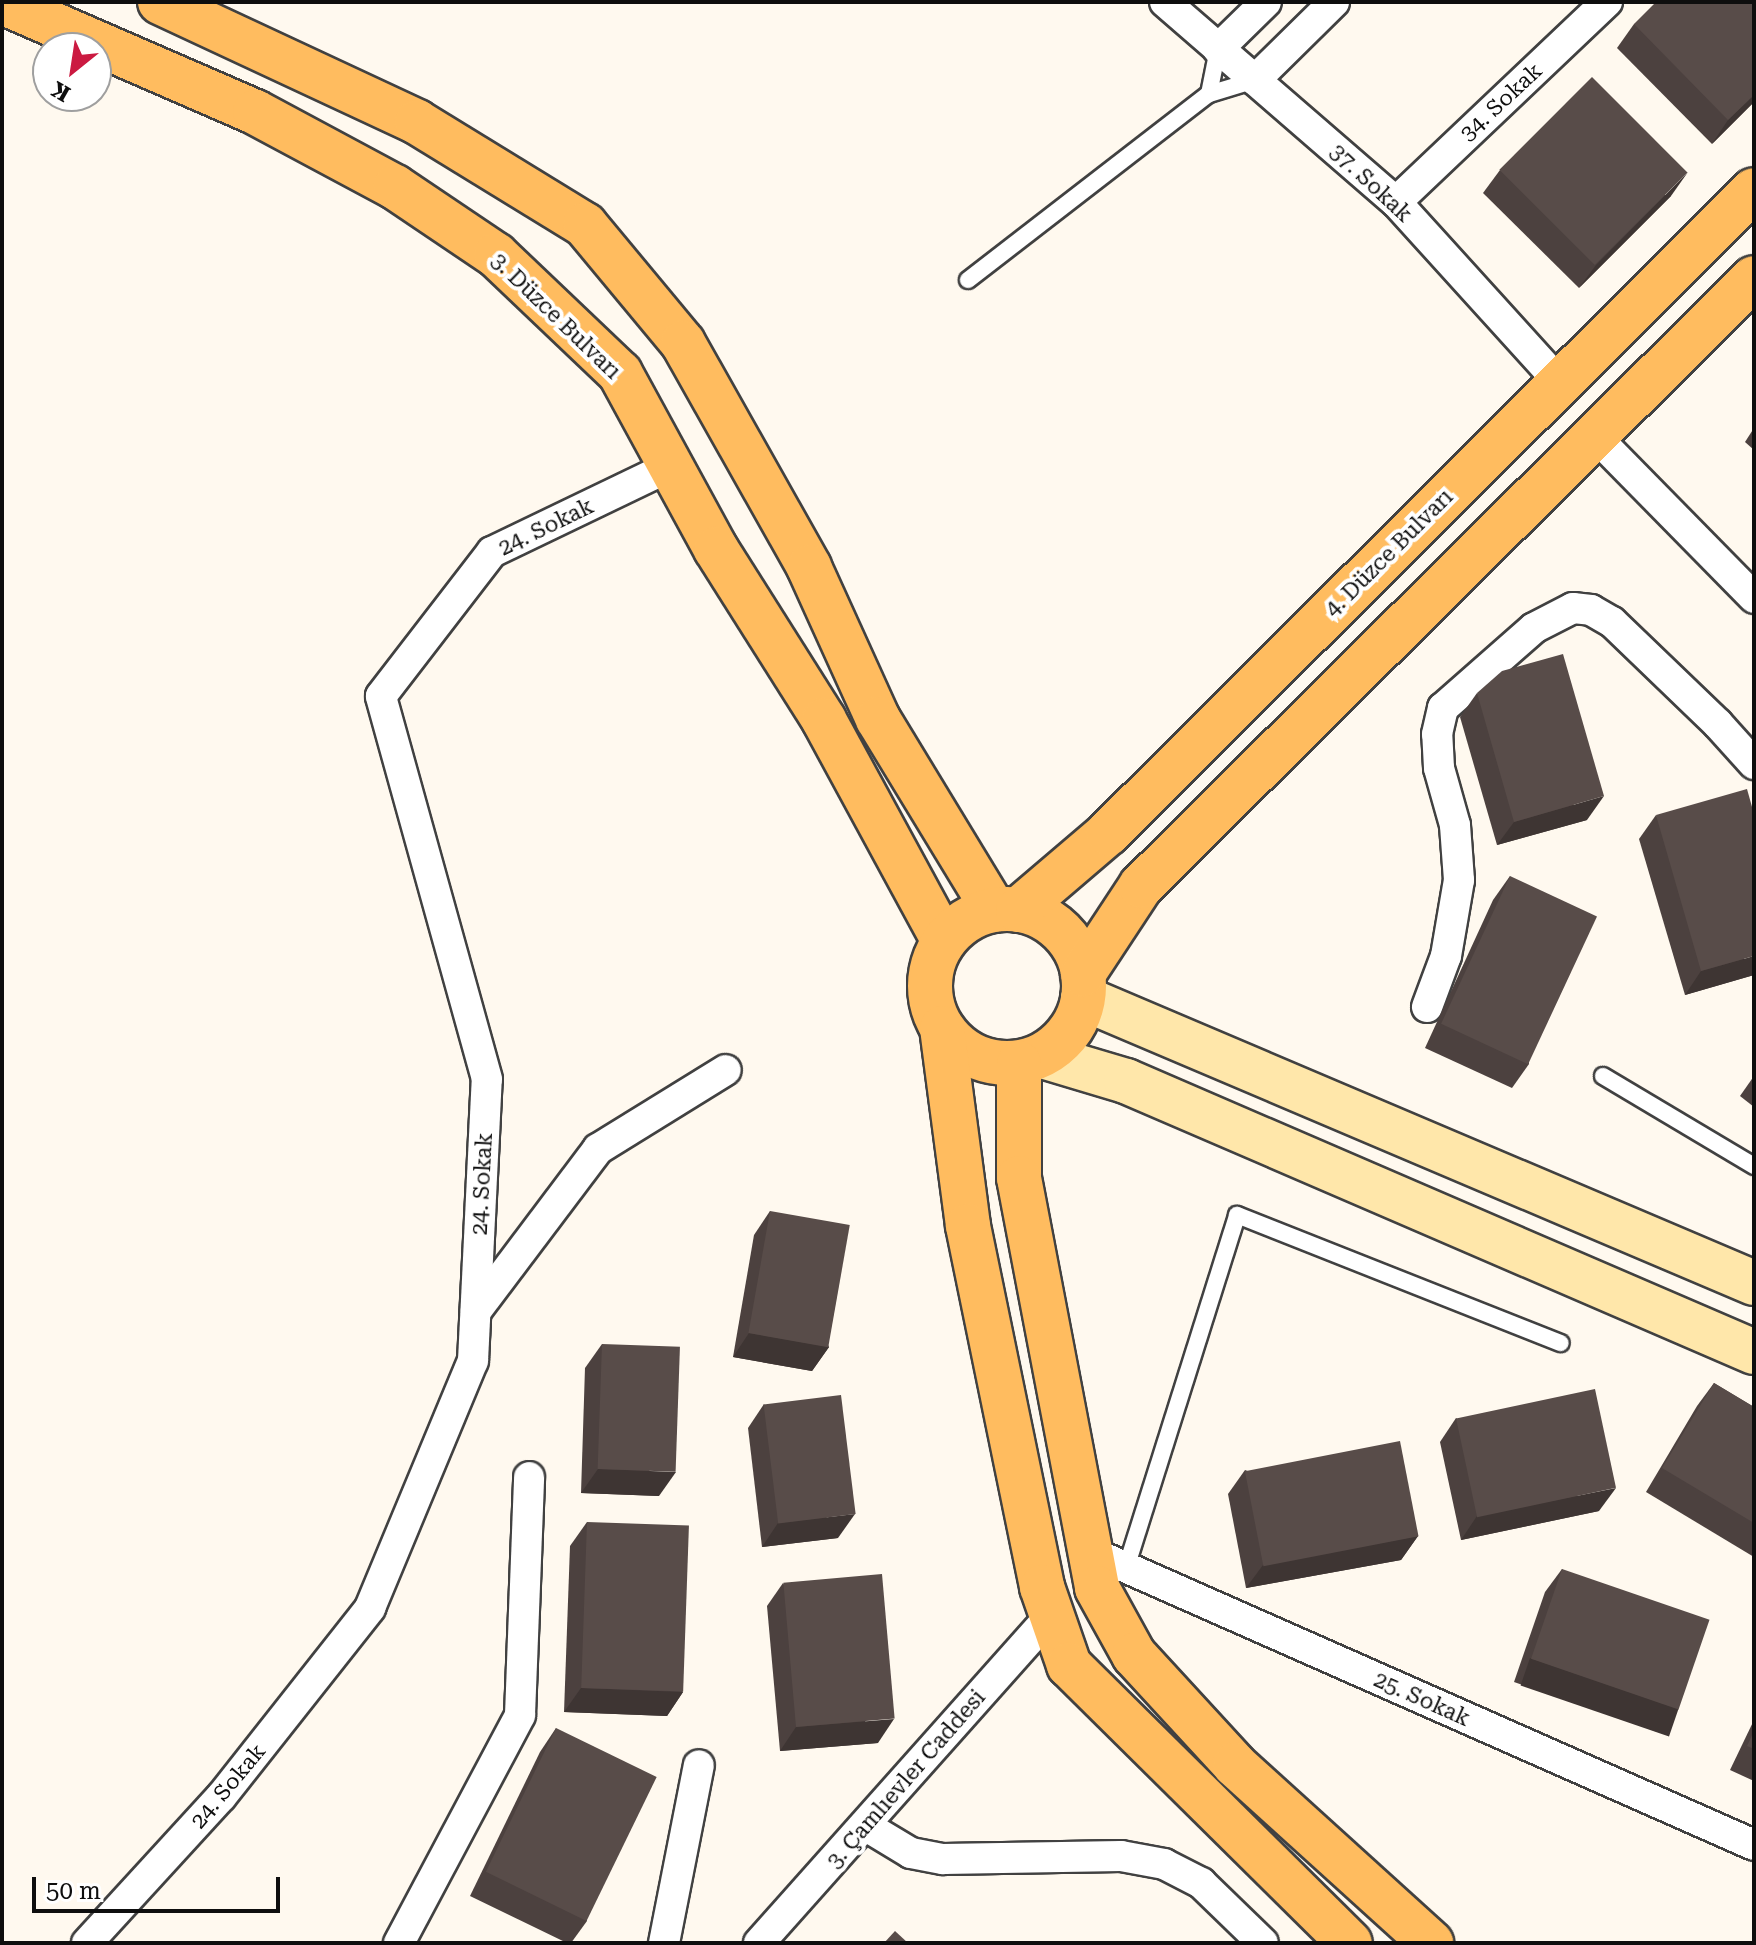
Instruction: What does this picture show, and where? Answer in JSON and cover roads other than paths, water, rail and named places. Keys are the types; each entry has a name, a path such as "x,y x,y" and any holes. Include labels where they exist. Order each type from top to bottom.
{"main road":[{"name":"3. Düzce Bulvarı","path":"2,2 255,112 395,187 496,255 620,373 716,549 824,720 944,941"},
{"path":"160,2 417,122 585,225 683,343 809,567 878,719 1006,910"},
{"name":"4. Düzce Bulvarı","path":"1006,910 1108,833 1754,190"},
{"path":"1031,1059 1062,1041 1076,1021 1083,986 1141,886 1754,278"},
{"path":"1083,986 1076,951 1061,931 1041,917 1006,910 974,916 944,941 933,961 929,985 932,1007 942,1028 956,1045 975,1057 997,1063 1031,1059 1126,1081 1754,1352"},
{"path":"1083,986 1754,1283"},
{"path":"942,1028 968,1226 1042,1587 1069,1665 1350,1943"},
{"path":"1031,1059 1019,1178 1108,1560 1097,1588 1134,1655 1235,1765 1431,1943"}],"street":[{"name":"37. Sokak","path":"1165,2 1396,202 1560,383"},
{"path":"1218,49 1266,2"},
{"path":"1255,80 1334,2"},
{"name":"34. Sokak","path":"1396,202 1607,2"},
{"path":"1595,436 1754,598"},
{"name":"24. Sokak","path":"87,1943 221,1797 370,1608 473,1361 487,1079 381,696 492,552 671,466"},
{"path":"1427,1007 1446,956 1459,880 1455,825 1439,768 1437,734 1443,708 1534,628 1573,608 1591,610 1612,622 1718,724 1754,764"},
{"path":"476,1311 598,1149 726,1070"},
{"path":"399,1943 520,1715 529,1477"},
{"name":"25. Sokak","path":"1108,1560 1754,1845"},
{"name":"3. Çamlıevler Caddesi","path":"759,1943 1052,1614"},
{"path":"664,1943 699,1765"},
{"path":"866,1826 911,1853 943,1859 1121,1856 1164,1864 1201,1883 1263,1943"}],"lane":[{"path":"1209,94 1218,49"},
{"path":"968,280 1209,94 1255,80"},
{"path":"1603,1076 1754,1166"},
{"path":"1108,1560 1237,1215 1561,1343"}]}
